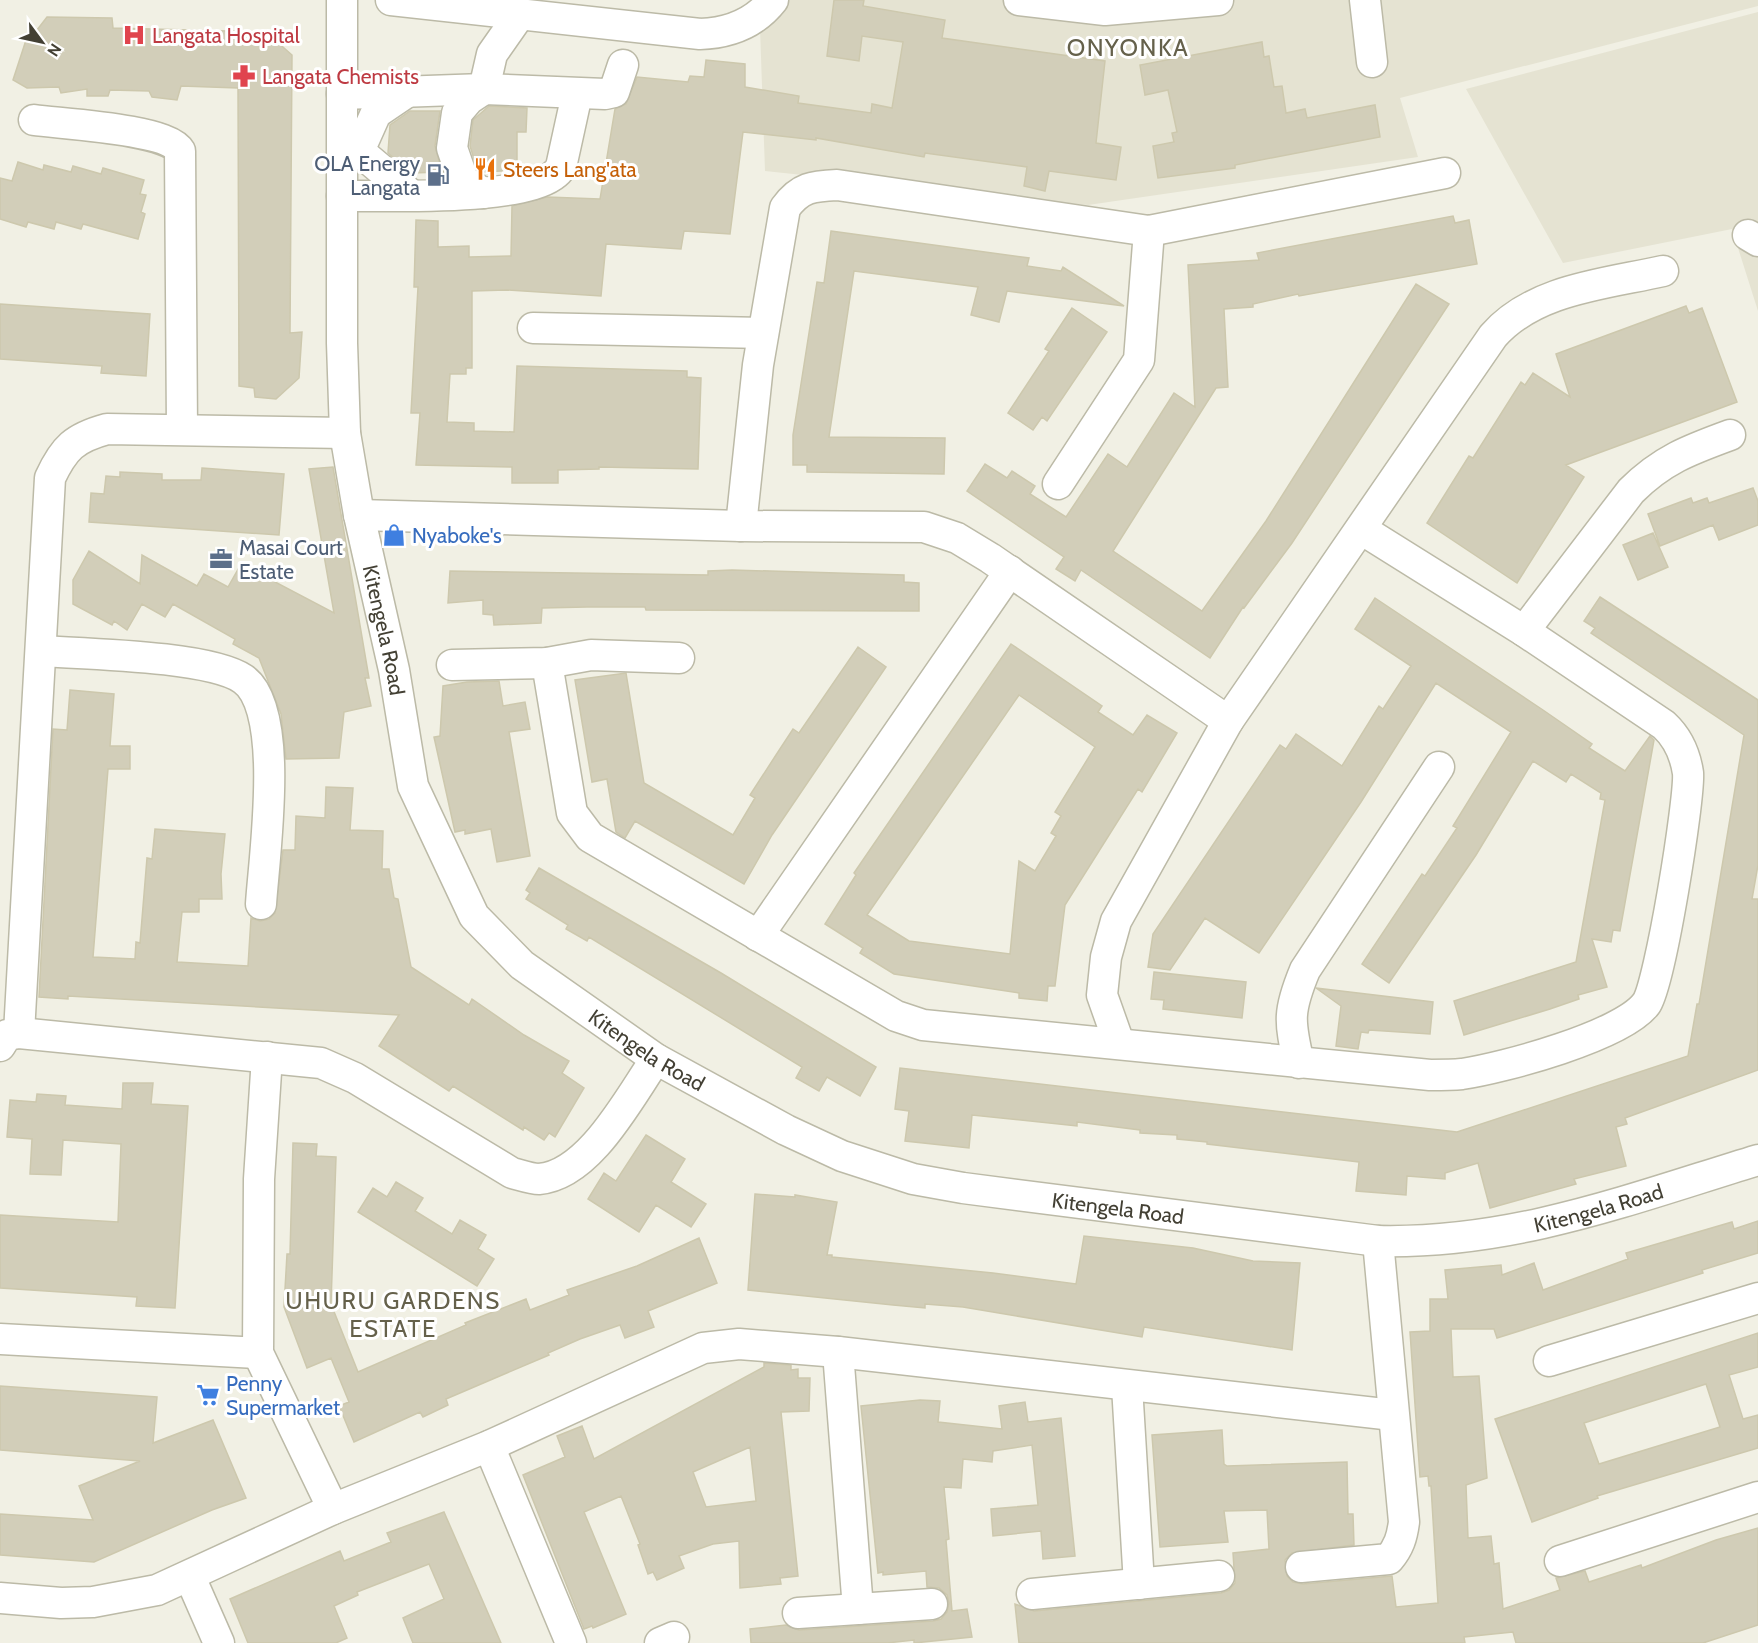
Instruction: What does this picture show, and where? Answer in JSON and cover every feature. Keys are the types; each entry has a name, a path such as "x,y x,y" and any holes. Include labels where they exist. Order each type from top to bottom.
{"street":[{"name":"Kitengela Road","path":"342,0 342,343 345,433 359,515 394,670 413,786 474,916 522,965 656,1059 786,1131 842,1156 913,1179 1052,1200 1378,1241 1426,1242 1505,1233 1556,1222 1758,1160"},
{"path":"391,0 700,34 721,33 762,13 773,0"},
{"path":"1019,0 1104,5 1218,0"},
{"path":"1365,0 1372,62"},
{"path":"483,193 463,180 452,148 457,113 469,99 484,89 492,54 520,14"},
{"path":"342,94 484,89 577,94 614,92 623,65"},
{"path":"407,92 376,114 359,151 410,194"},
{"path":"342,196 483,193 519,190 543,182 558,172 577,94"},
{"path":"34,120 154,135 176,144 180,151 182,429"},
{"path":"741,526 763,333 785,208 795,194 810,186 837,185 1149,231 1445,173"},
{"path":"1058,484 1139,360 1149,231"},
{"path":"1119,1043 1102,994 1106,957 1116,921 1228,721 1493,336 1506,321 1525,309 1556,297 1663,271"},
{"path":"533,328 763,333"},
{"path":"345,433 107,429 79,440 60,456 50,478 41,651 10,1040 267,1057 321,1063 336,1068 512,1173 539,1179 561,1172 589,1154 656,1059"},
{"path":"1524,631 1631,491 1650,471 1673,456 1730,435"},
{"path":"359,515 741,526 924,527 957,538 1010,571 1228,721"},
{"path":"547,663 572,813 580,827 590,837 896,1016 923,1024 1430,1075 1461,1074 1499,1067 1612,1030 1646,1004 1655,983 1674,883 1688,774 1677,738 1664,725 1524,631 1361,529"},
{"path":"758,936 1010,571"},
{"path":"41,651 199,664 244,679 260,698 267,718 270,770 261,904"},
{"path":"452,665 547,663 591,655 679,657"},
{"path":"1299,1063 1290,1023 1293,998 1305,970 1439,767"},
{"path":"267,1057 259,1179 258,1353 333,1509"},
{"path":"1301,1567 1382,1561 1389,1559 1399,1545 1404,1522 1378,1241"},
{"path":"1549,1361 1758,1298"},
{"path":"0,1340 258,1353"},
{"path":"0,1598 61,1603 93,1602 157,1590 190,1577 333,1509 489,1446 703,1348 739,1344 838,1352 1393,1415"},
{"path":"838,1352 858,1609"},
{"path":"1127,1386 1139,1584"},
{"path":"489,1446 571,1643"},
{"path":"1560,1561 1758,1497"},
{"path":"1032,1594 1219,1576"},
{"path":"190,1577 219,1643"},
{"path":"798,1613 932,1604"}],"shaded area":[{"path":"759,0 1758,0 1758,6 1400,98 1418,157 1088,205 765,171"},
{"path":"1758,12 1758,311 1732,229 1563,263 1466,89"}],"building":[{"path":"834,0 864,0 863,6 945,20 942,38 1105,61 1096,143 1121,147 1116,180 1049,171 1045,191 1024,186 1027,167 925,153 924,157 816,138 816,140 743,132 730,234 684,231 681,249 606,244 601,296 507,290 472,291 472,368 466,368 466,374 450,374 447,422 474,423 474,431 514,432 517,366 687,371 687,377 701,378 698,469 599,467 599,469 558,470 558,483 512,483 512,467 416,465 420,413 411,413 418,287 414,287 416,220 438,221 438,247 469,246 469,257 511,256 512,206 547,197 600,199 615,109 626,104 637,77 688,82 690,76 704,77 706,60 745,64 745,87 799,96 798,103 871,113 872,104 892,108 903,42 862,36 859,61 827,56"},
{"path":"47,17 112,18 113,28 266,32 292,55 290,333 302,332 299,378 276,399 255,397 254,388 239,386 238,88 181,86 177,100 152,97 149,91 110,90 108,96 87,96 87,89 61,93 59,87 27,88 13,80 29,31 37,30"},
{"path":"1262,42 1264,57 1269,56 1274,87 1282,86 1286,113 1305,109 1307,118 1375,105 1380,137 1235,165 1235,168 1158,178 1153,146 1174,142 1172,133 1177,132 1168,90 1145,95 1140,65"},
{"path":"489,106 527,108 526,132 517,132 517,170 483,172 477,169 470,146 473,120"},
{"path":"410,111 440,111 435,146 442,172 411,173 388,153 390,125"},
{"path":"18,162 43,170 44,165 71,172 73,166 101,174 103,168 144,180 140,194 146,195 141,212 145,214 138,239 83,224 81,229 56,222 54,229 28,222 26,227 0,219 0,178 12,181"},
{"path":"1453,216 1455,223 1469,220 1477,264 1299,296 1298,294 1253,304 1253,307 1224,309 1228,387 1216,388 1113,551 1202,611 1266,521 1416,284 1449,304 1292,543 1243,607 1210,658 1081,570 1075,581 1056,569 1064,557 967,491 985,464 1007,478 1012,471 1035,486 1030,494 1066,517 1108,454 1127,467 1174,393 1195,407 1188,265 1259,260 1257,253"},
{"path":"831,231 1029,258 1027,266 1061,271 1063,267 1124,306 1007,291 999,322 971,315 978,287 854,271 829,437 945,438 944,474 807,472 807,465 793,465 793,435 817,282 824,283"},
{"path":"0,304 150,314 146,376 101,373 102,366 0,359"},
{"path":"1686,306 1689,313 1702,308 1737,402 1566,465 1584,477 1517,583 1427,523 1469,456 1473,458 1521,382 1525,385 1533,373 1570,397 1556,354"},
{"path":"1072,308 1107,332 1047,421 1042,417 1033,430 1008,413 1049,351 1045,349"},
{"path":"333,467 369,678 365,678 371,706 344,712 339,758 286,759 281,714 259,658 233,644 235,639 173,604 165,617 142,604 127,630 114,621 112,625 73,604 73,580 89,551 140,584 142,555 197,586 204,574 228,587 241,564 334,613 309,469"},
{"path":"202,468 284,474 279,535 89,522 91,493 104,494 106,476 120,477 120,472 162,474 162,480 201,480"},
{"path":"1753,488 1758,501 1758,525 1719,540 1713,525 1660,546 1648,514 1691,498 1693,503 1707,498 1709,503"},
{"path":"1653,533 1668,567 1638,580 1623,545"},
{"path":"732,570 904,575 904,582 919,583 919,611 646,610 645,607 542,608 541,623 494,625 493,615 483,614 483,600 448,603 450,571 708,575 708,571"},
{"path":"1600,597 1758,700 1758,865 1752,899 1758,899 1758,1070 1625,1118 1627,1124 1616,1127 1626,1166 1574,1179 1576,1184 1490,1208 1478,1163 1445,1173 1445,1179 1407,1176 1406,1195 1356,1191 1359,1162 1207,1144 1207,1142 1177,1139 1177,1135 1140,1133 1140,1130 1077,1122 1077,1126 972,1115 969,1148 905,1141 909,1111 895,1109 900,1068 1457,1132 1688,1056 1697,1004 1699,1004 1744,735 1591,633 1595,628 1584,621"},
{"path":"1375,598 1543,710 1592,744 1589,748 1625,771 1650,736 1654,740 1620,931 1613,930 1611,942 1592,939 1607,987 1578,995 1579,999 1550,1009 1464,1035 1454,1001 1576,962 1605,800 1600,799 1601,793 1571,774 1566,782 1533,761 1476,855 1389,983 1362,964 1422,874 1425,876 1457,828 1453,826 1511,732 1436,683 1361,802 1259,953 1205,918 1170,970 1148,967 1153,934 1280,745 1286,749 1296,734 1342,766 1379,706 1383,709 1411,666 1355,629"},
{"path":"1011,644 1102,706 1098,712 1133,735 1147,715 1177,733 1142,792 1138,789 1065,905 1055,986 1048,986 1047,1001 1019,998 1019,993 894,974 860,953 863,948 825,924 856,875 854,873","holes":["1019,695 1095,747 1055,812 1061,816 1051,833 1056,836 1035,871 1019,861 1010,954 909,941 867,915"]},
{"path":"858,647 886,667 772,835 744,884 635,821 625,838 616,832 607,779 592,782 575,680 626,673 644,783 733,835 755,798 750,795 793,729 799,733"},
{"path":"499,681 503,706 525,702 530,729 509,732 530,856 497,862 491,829 465,834 465,830 455,832 434,737 440,736 443,686 467,682"},
{"path":"70,690 114,694 110,746 130,746 130,769 108,769 93,957 135,959 136,942 140,943 147,858 152,859 155,829 225,834 221,874 222,899 199,899 199,912 182,912 177,962 248,966 251,918 260,921 269,919 275,913 283,850 295,850 296,816 325,818 326,787 353,788 350,830 383,831 382,869 389,869 394,898 398,899 411,967 469,1005 472,999 524,1035 569,1061 562,1073 584,1088 555,1137 549,1133 544,1140 524,1127 523,1130 453,1086 449,1091 379,1046 399,1015 68,996 68,999 39,997 53,729 67,730"},
{"path":"539,868 721,973 876,1067 860,1096 827,1077 819,1091 796,1078 802,1067 589,937 587,941 566,929 568,925 526,899 530,893 526,890"},
{"path":"1154,972 1246,982 1242,1018 1163,1009 1164,1000 1151,999"},
{"path":"1316,988 1433,1002 1430,1034 1369,1030 1368,1033 1361,1032 1358,1049 1336,1046 1341,1006"},
{"path":"123,1083 153,1083 151,1104 188,1106 175,1308 136,1306 137,1297 0,1288 0,1215 118,1222 121,1144 63,1140 61,1175 30,1174 32,1139 7,1137 10,1100 36,1102 37,1094 66,1096 65,1105 122,1109"},
{"path":"646,1135 685,1159 671,1182 706,1204 691,1227 656,1205 639,1232 588,1199 604,1173 616,1181"},
{"path":"293,1143 317,1144 316,1156 336,1157 331,1304 358,1372 466,1325 465,1323 526,1299 530,1310 569,1295 567,1290 637,1266 699,1238 717,1283 648,1311 654,1327 625,1338 620,1325 580,1339 548,1353 549,1355 446,1399 448,1405 423,1417 420,1412 354,1442 339,1406 349,1402 331,1358 307,1368 284,1307 287,1254 290,1254"},
{"path":"396,1182 423,1198 415,1211 452,1234 460,1220 486,1235 478,1249 494,1259 477,1286 358,1212 373,1188 387,1197"},
{"path":"755,1194 795,1197 795,1195 837,1202 827,1255 832,1255 832,1257 993,1273 1076,1284 1084,1236 1193,1248 1253,1261 1300,1263 1292,1350 1144,1327 1142,1337 963,1307 925,1304 925,1308 748,1290"},
{"path":"1758,1221 1758,1253 1702,1270 1703,1273 1497,1338 1494,1329 1451,1329 1453,1377 1479,1376 1487,1478 1466,1485 1468,1538 1491,1536 1494,1564 1499,1563 1503,1609 1560,1590 1556,1578 1585,1571 1589,1582 1641,1565 1642,1568 1716,1540 1758,1528 1758,1625 1703,1643 1516,1643 1513,1632 1464,1637 1465,1643 1019,1643 1015,1604 1034,1611 1221,1593 1229,1590 1235,1583 1233,1553 1269,1549 1267,1510 1224,1511 1228,1542 1160,1547 1152,1435 1222,1430 1224,1464 1227,1466 1347,1462 1348,1514 1353,1514 1354,1545 1292,1553 1285,1560 1287,1576 1293,1582 1303,1584 1392,1576 1396,1607 1438,1603 1431,1486 1429,1486 1428,1476 1420,1477 1410,1332 1430,1331 1430,1299 1448,1299 1445,1270 1501,1265 1502,1275 1534,1263 1543,1290 1628,1259 1626,1253 1732,1222 1734,1229"},
{"path":"1758,1333 1758,1367 1729,1375 1743,1419 1758,1415 1758,1448 1597,1496 1598,1498 1532,1522 1495,1419","holes":["1706,1384 1720,1427 1599,1464 1584,1423"]},
{"path":"764,1363 791,1365 791,1370 798,1369 798,1378 810,1378 809,1411 781,1412 798,1576 780,1578 781,1584 740,1588 739,1541 713,1544 679,1556 684,1568 657,1580 653,1572 648,1574 638,1545 640,1544 621,1496 584,1512 626,1614 593,1628 592,1626 584,1629 523,1475 565,1457 557,1436 582,1426 594,1459 764,1367","holes":["750,1447 756,1501 706,1507 693,1472"]},
{"path":"0,1386 157,1397 153,1443 213,1420 246,1498 212,1510 94,1562 0,1555 0,1514 93,1520 79,1486 140,1461 0,1450"},
{"path":"920,1400 940,1401 938,1422 1002,1429 999,1406 1025,1402 1028,1422 1061,1418 1075,1556 1043,1559 1041,1531 993,1536 991,1509 1038,1505 1032,1445 993,1451 992,1462 963,1459 961,1488 944,1487 949,1539 946,1540 952,1611 967,1609 972,1637 914,1643 914,1640 887,1643 751,1643 750,1629 786,1625 799,1630 933,1621 941,1619 947,1612 949,1603 947,1595 939,1588 927,1587 926,1571 883,1575 883,1572 878,1573 861,1406"},
{"path":"444,1512 501,1643 413,1643 403,1618 444,1599 429,1564 357,1592 358,1595 334,1606 347,1638 336,1643 248,1643 230,1599 340,1551 344,1561 391,1542 387,1533"}],"place":[{"name":"Langata Hospital","path":"134,35"},
{"name":"Langata Chemists","path":"244,76"},
{"name":"Steers Lang'ata","path":"485,169"},
{"name":"OLA Energy Langata","path":"438,175"},
{"name":"Nyaboke's","path":"394,535"},
{"name":"Masai Court Estate","path":"221,559"},
{"name":"Penny Supermarket","path":"208,1395"}],"district":[{"name":"ONYONKA","path":"1128,47"},
{"name":"UHURU GARDENS ESTATE","path":"393,1314"}]}
